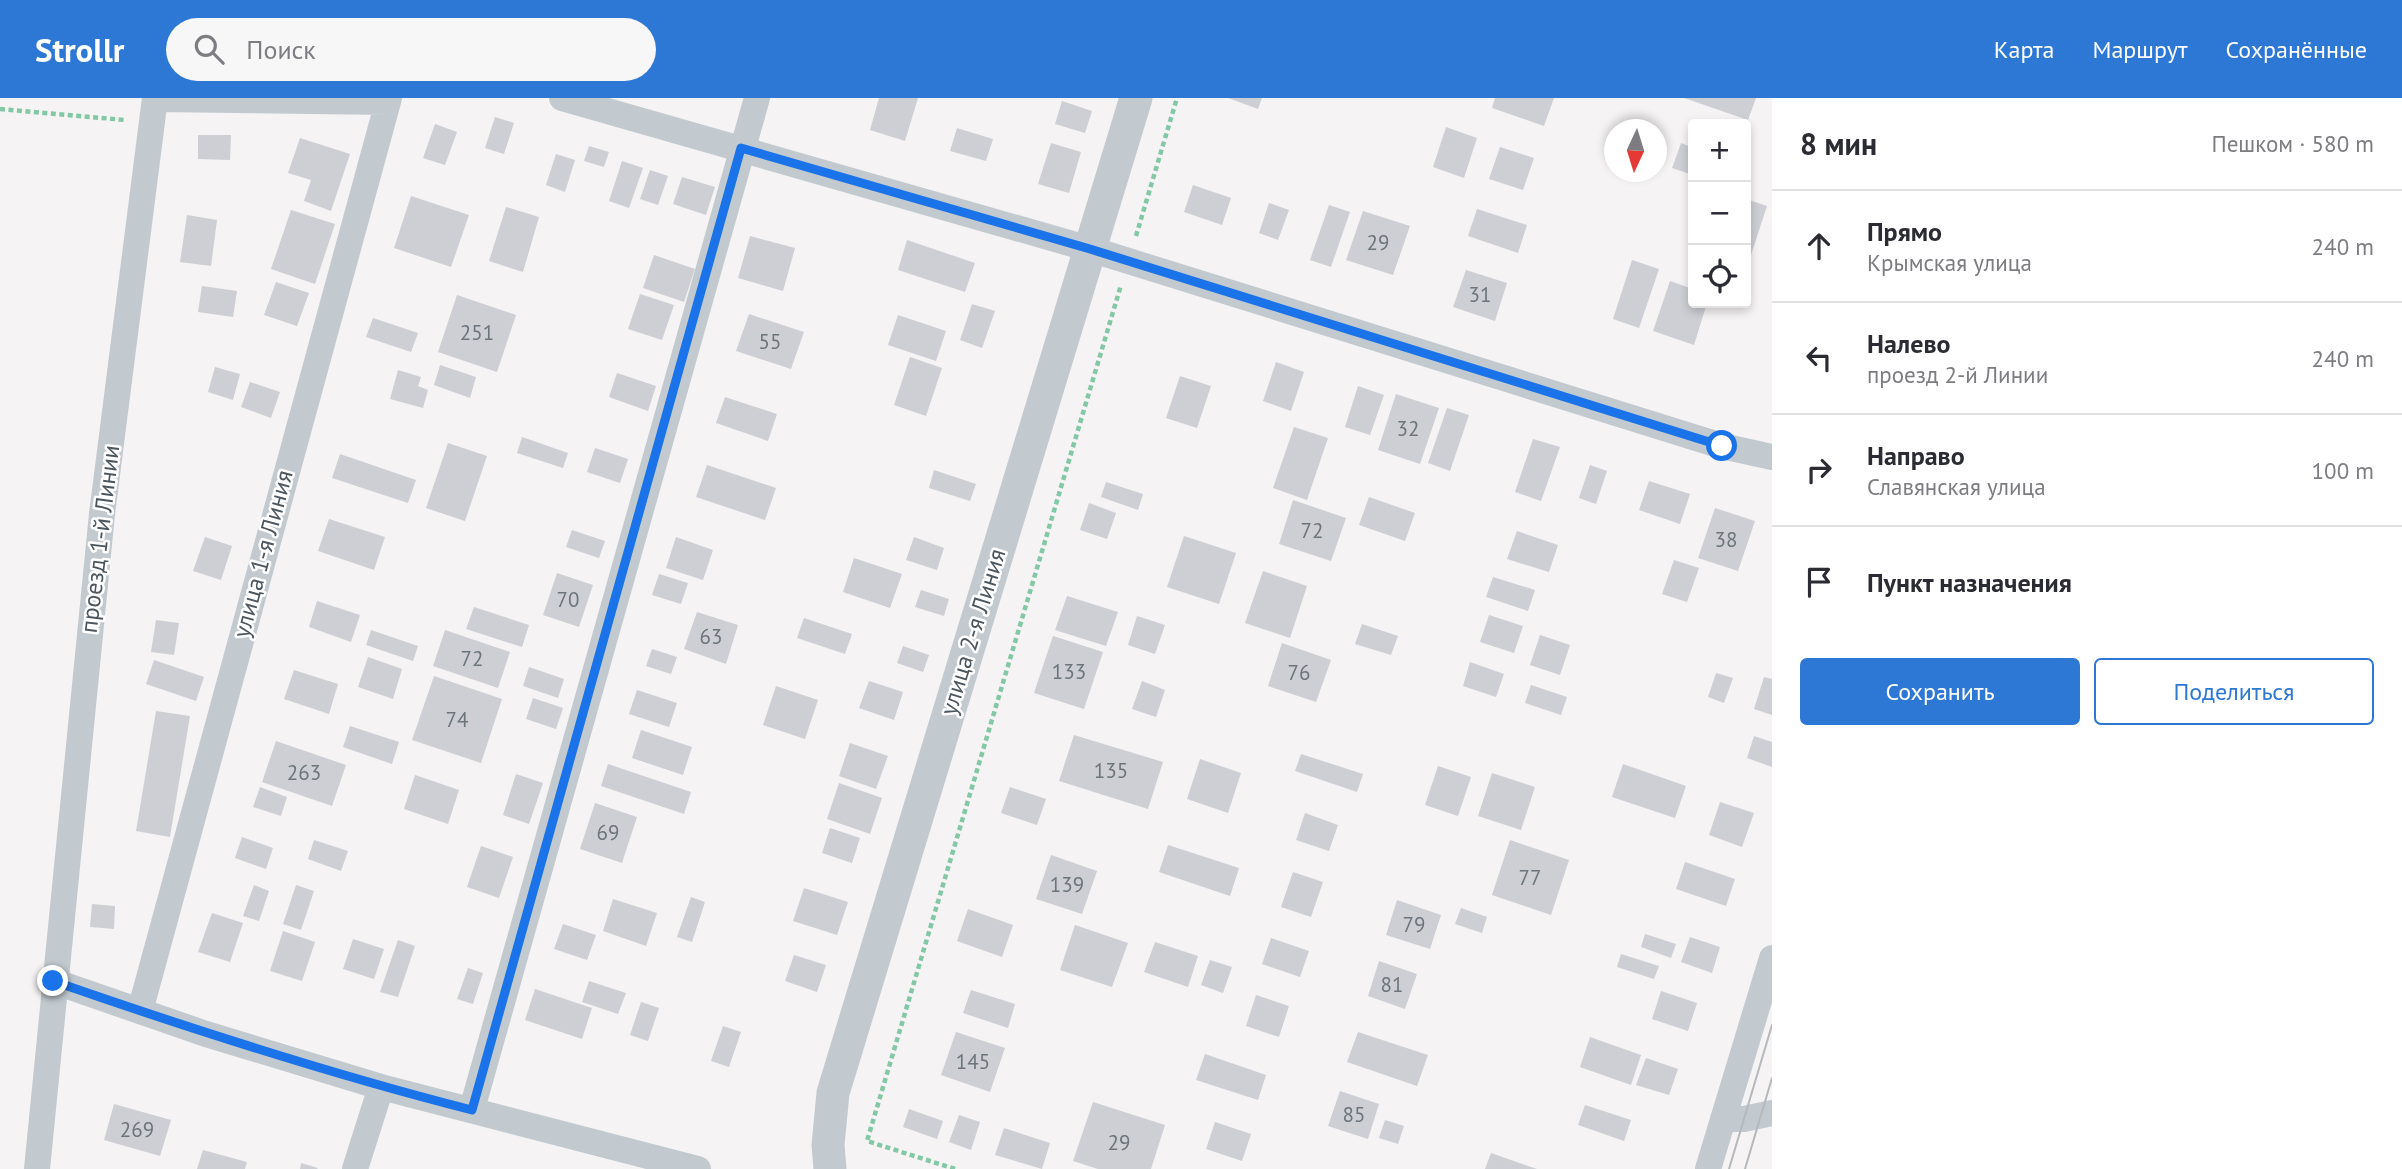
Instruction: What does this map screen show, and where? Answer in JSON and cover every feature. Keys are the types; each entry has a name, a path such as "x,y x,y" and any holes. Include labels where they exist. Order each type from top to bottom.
{"street":[{"path":"562,98 1090,249 1722,446 1772,457"},
{"path":"472,1110 757,98"},
{"name":"улица 2-я Линия","path":"830,1169 828,1145 833,1093 1136,98"},
{"path":"155,106 388,100"},
{"name":"улица 1-я Линия","path":"140,1011 388,100"},
{"name":"проезд 1-й Линии","path":"53,981 102,514 155,106"},
{"path":"1708,1169 1772,958"},
{"path":"37,1169 53,981 206,1034 381,1087 698,1169"},
{"path":"355,1169 381,1087"},
{"path":"1723,1119 1744,1119 1772,1113"}],"path":[{"path":"955,1169 867,1141 1177,98"},
{"path":"0,109 155,106"}],"building":[{"path":"879,98 918,98 905,141 870,130"},
{"path":"1228,98 1262,98 1258,109"},
{"path":"1495,98 1554,98 1544,126 1492,108"},
{"path":"1684,98 1756,98 1748,119"},
{"path":"1062,101 1092,111 1085,133 1055,124"},
{"path":"495,117 514,123 504,154 485,148"},
{"path":"435,124 457,132 445,165 423,158"},
{"path":"1446,127 1477,138 1464,178 1433,167"},
{"path":"957,128 993,139 986,161 950,151"},
{"path":"198,135 231,135 230,160 198,159"},
{"path":"300,138 350,154 331,211 304,201 311,180 288,173"},
{"path":"1051,143 1081,152 1069,193 1038,184"},
{"path":"1681,143 1688,146 1688,173 1672,168"},
{"path":"589,146 609,152 604,167 584,161"},
{"path":"1500,147 1534,158 1523,190 1489,179"},
{"path":"556,154 575,160 565,192 546,185"},
{"path":"622,161 643,168 629,208 609,201"},
{"path":"650,170 668,176 658,205 640,199"},
{"path":"682,177 715,187 706,215 673,204"},
{"path":"1193,185 1231,198 1222,225 1184,212"},
{"path":"411,196 469,215 451,267 394,248"},
{"path":"1751,201 1767,206 1751,255"},
{"path":"1269,203 1289,210 1278,240 1259,233"},
{"path":"1329,205 1350,212 1331,267 1310,260"},
{"path":"506,207 539,217 523,272 489,261"},
{"path":"1477,209 1527,225 1518,253 1468,236"},
{"path":"291,210 335,224 315,284 271,269"},
{"path":"1363,211 1410,226 1393,275 1346,260"},
{"path":"187,215 217,220 211,266 180,262"},
{"path":"750,236 795,248 783,291 738,278"},
{"path":"907,240 975,263 965,292 898,270"},
{"path":"654,255 695,269 684,302 643,288"},
{"path":"1632,260 1659,269 1639,328 1613,319"},
{"path":"1466,270 1507,283 1495,321 1453,307"},
{"path":"1670,281 1688,287 1688,308 1705,308 1694,345 1653,331"},
{"path":"276,282 309,293 297,326 264,315"},
{"path":"202,286 237,291 233,317 198,312"},
{"path":"640,294 674,305 662,340 628,329"},
{"path":"457,295 516,315 497,372 438,352"},
{"path":"972,304 995,311 982,348 960,340"},
{"path":"749,314 804,332 791,369 736,351"},
{"path":"898,315 946,331 936,361 888,345"},
{"path":"373,318 418,333 411,352 366,337"},
{"path":"910,357 942,368 926,416 894,405"},
{"path":"1276,362 1304,372 1291,411 1263,401"},
{"path":"440,365 476,377 470,398 434,385"},
{"path":"215,367 240,374 233,400 208,392"},
{"path":"398,370 421,377 418,386 428,390 423,408 390,399"},
{"path":"617,373 656,386 648,411 609,397"},
{"path":"1180,376 1211,386 1197,428 1166,418"},
{"path":"250,382 280,392 271,418 241,407"},
{"path":"1358,386 1384,395 1370,435 1345,427"},
{"path":"1396,394 1439,408 1420,464 1378,450"},
{"path":"725,397 777,414 768,441 716,423"},
{"path":"1447,408 1469,415 1450,471 1428,463"},
{"path":"1294,427 1328,438 1307,500 1273,488"},
{"path":"522,437 568,453 563,468 517,453"},
{"path":"1533,439 1560,447 1541,501 1515,492"},
{"path":"448,443 487,456 465,521 426,508"},
{"path":"595,448 628,459 620,483 587,472"},
{"path":"340,454 416,480 408,503 332,478"},
{"path":"707,465 776,488 765,520 696,497"},
{"path":"1590,465 1607,471 1596,504 1579,498"},
{"path":"934,470 976,484 970,501 929,488"},
{"path":"1649,481 1690,494 1680,524 1639,510"},
{"path":"1106,482 1143,494 1138,510 1101,497"},
{"path":"1369,497 1415,513 1405,541 1359,525"},
{"path":"1293,500 1346,518 1331,561 1279,544"},
{"path":"1089,503 1116,513 1107,539 1080,530"},
{"path":"1715,508 1755,521 1738,571 1698,558"},
{"path":"329,519 385,537 374,570 318,551"},
{"path":"572,530 605,541 599,558 566,547"},
{"path":"1517,531 1558,545 1549,572 1507,559"},
{"path":"1184,536 1236,553 1219,604 1167,587"},
{"path":"205,537 232,546 221,580 193,571"},
{"path":"676,537 713,550 703,580 666,568"},
{"path":"914,537 944,548 937,570 906,560"},
{"path":"854,558 902,574 890,608 843,592"},
{"path":"1674,560 1699,568 1687,602 1662,594"},
{"path":"1263,571 1307,586 1290,638 1245,623"},
{"path":"557,573 593,585 579,627 543,615"},
{"path":"659,574 688,583 681,604 652,595"},
{"path":"1493,577 1535,590 1528,611 1486,597"},
{"path":"921,590 949,599 944,616 915,607"},
{"path":"1067,596 1118,612 1106,646 1055,630"},
{"path":"317,601 360,615 351,642 309,627"},
{"path":"474,607 529,625 522,647 466,629"},
{"path":"697,612 738,625 726,664 684,649"},
{"path":"1489,615 1523,626 1514,653 1480,642"},
{"path":"1137,616 1165,625 1155,654 1128,645"},
{"path":"804,618 852,634 845,654 797,638"},
{"path":"156,620 179,623 174,655 151,652"},
{"path":"1362,624 1398,636 1391,655 1355,644"},
{"path":"371,630 418,646 413,661 366,645"},
{"path":"445,630 510,652 498,688 433,666"},
{"path":"1540,635 1570,645 1560,675 1530,665"},
{"path":"1053,636 1103,652 1084,709 1034,693"},
{"path":"1282,643 1331,660 1316,702 1268,686"},
{"path":"903,646 929,655 923,672 897,663"},
{"path":"652,649 677,657 671,674 646,666"},
{"path":"368,657 402,669 393,699 358,687"},
{"path":"154,660 204,677 196,701 146,684"},
{"path":"1470,662 1504,674 1496,697 1463,686"},
{"path":"529,667 564,679 558,698 523,686"},
{"path":"294,670 338,684 329,714 284,699"},
{"path":"1716,673 1733,678 1724,703 1708,697"},
{"path":"434,676 502,699 481,763 412,740"},
{"path":"1764,677 1772,679 1772,715 1754,709"},
{"path":"869,681 903,692 894,720 859,708"},
{"path":"1142,681 1165,690 1156,717 1132,709"},
{"path":"1531,685 1567,697 1561,715 1525,703"},
{"path":"776,686 818,700 805,739 763,725"},
{"path":"637,690 677,703 669,727 629,714"},
{"path":"533,698 563,708 556,729 526,719"},
{"path":"156,711 190,716 170,837 136,831"},
{"path":"350,726 399,742 392,764 343,747"},
{"path":"641,730 692,747 683,775 632,758"},
{"path":"1074,735 1163,762 1148,809 1059,781"},
{"path":"1754,736 1772,742 1772,767 1747,758"},
{"path":"276,741 346,765 332,806 262,782"},
{"path":"850,743 888,756 876,789 839,776"},
{"path":"1301,754 1363,774 1357,792 1295,771"},
{"path":"1200,759 1241,773 1228,813 1187,799"},
{"path":"608,764 691,792 684,814 601,786"},
{"path":"1623,764 1686,786 1675,818 1612,797"},
{"path":"1438,766 1471,777 1458,816 1425,805"},
{"path":"1492,773 1535,787 1521,830 1478,816"},
{"path":"516,774 543,783 529,824 503,815"},
{"path":"415,775 459,790 448,824 404,809"},
{"path":"839,783 882,798 870,834 827,819"},
{"path":"260,787 287,797 281,816 253,807"},
{"path":"1010,787 1046,799 1037,825 1001,813"},
{"path":"1720,802 1754,813 1742,847 1709,835"},
{"path":"595,803 637,817 622,863 580,849"},
{"path":"1305,813 1338,825 1329,851 1296,840"},
{"path":"830,828 860,838 852,863 822,853"},
{"path":"242,837 273,848 266,869 235,858"},
{"path":"314,840 348,851 341,871 308,859"},
{"path":"1510,840 1569,860 1551,915 1492,895"},
{"path":"1168,845 1239,868 1230,896 1159,872"},
{"path":"481,846 513,857 499,898 467,887"},
{"path":"1051,855 1097,871 1082,914 1036,899"},
{"path":"1685,862 1735,879 1726,906 1676,889"},
{"path":"1293,872 1323,882 1311,917 1281,907"},
{"path":"254,885 269,891 259,921 243,916"},
{"path":"296,885 314,891 301,930 283,924"},
{"path":"804,888 848,902 837,935 793,921"},
{"path":"691,897 705,902 692,942 677,937"},
{"path":"613,899 657,913 646,946 603,931"},
{"path":"1397,900 1441,915 1430,949 1386,935"},
{"path":"92,904 115,906 114,929 90,927"},
{"path":"1461,908 1487,917 1482,933 1455,924"},
{"path":"968,909 1013,925 1002,957 957,941"},
{"path":"212,913 243,923 230,962 198,952"},
{"path":"563,924 596,935 587,960 554,949"},
{"path":"1075,925 1128,943 1112,987 1060,970"},
{"path":"283,931 315,942 302,981 270,971"},
{"path":"1645,934 1676,944 1671,958 1641,947"},
{"path":"1690,937 1720,947 1712,973 1681,962"},
{"path":"1271,938 1309,951 1300,977 1262,964"},
{"path":"353,939 384,949 374,979 343,969"},
{"path":"398,940 415,946 398,997 380,992"},
{"path":"1155,942 1198,956 1188,987 1144,972"},
{"path":"1621,954 1659,966 1654,979 1617,967"},
{"path":"794,955 826,965 817,992 785,981"},
{"path":"1210,960 1232,967 1223,993 1201,985"},
{"path":"1379,961 1417,974 1405,1009 1368,996"},
{"path":"468,968 483,973 473,1004 457,999"},
{"path":"589,981 626,993 618,1014 582,1002"},
{"path":"535,989 592,1008 582,1039 525,1020"},
{"path":"971,990 1015,1004 1008,1028 963,1013"},
{"path":"1661,991 1697,1003 1688,1031 1652,1019"},
{"path":"1256,995 1289,1006 1279,1037 1246,1026"},
{"path":"641,1002 659,1008 648,1041 630,1035"},
{"path":"723,1026 741,1032 729,1067 711,1061"},
{"path":"956,1032 1005,1048 990,1092 941,1075"},
{"path":"1358,1032 1428,1055 1417,1086 1347,1062"},
{"path":"1590,1037 1641,1055 1631,1085 1580,1067"},
{"path":"1205,1054 1266,1075 1258,1100 1196,1080"},
{"path":"1646,1058 1678,1069 1669,1095 1636,1085"},
{"path":"1340,1091 1379,1104 1368,1139 1328,1126"},
{"path":"1093,1102 1165,1125 1151,1169 1098,1169 1073,1161"},
{"path":"114,1104 171,1120 160,1156 104,1140"},
{"path":"1585,1105 1631,1120 1624,1141 1578,1125"},
{"path":"909,1109 943,1121 937,1139 903,1127"},
{"path":"959,1115 980,1122 971,1150 949,1142"},
{"path":"1385,1120 1404,1126 1398,1144 1379,1138"},
{"path":"1215,1122 1251,1134 1242,1161 1206,1149"},
{"path":"1004,1128 1050,1143 1042,1169 995,1155"},
{"path":"203,1150 247,1162 245,1169 197,1169"},
{"path":"1491,1153 1537,1169 1485,1169"},
{"path":"301,1163 318,1168 300,1169"}],"tram line":[{"path":"1729,1169 1772,1025"},
{"path":"1745,1169 1772,1078"}],"route":[{"path":"53,981 206,1034 381,1087 472,1110 741,148 1090,249 1722,446"}]}
